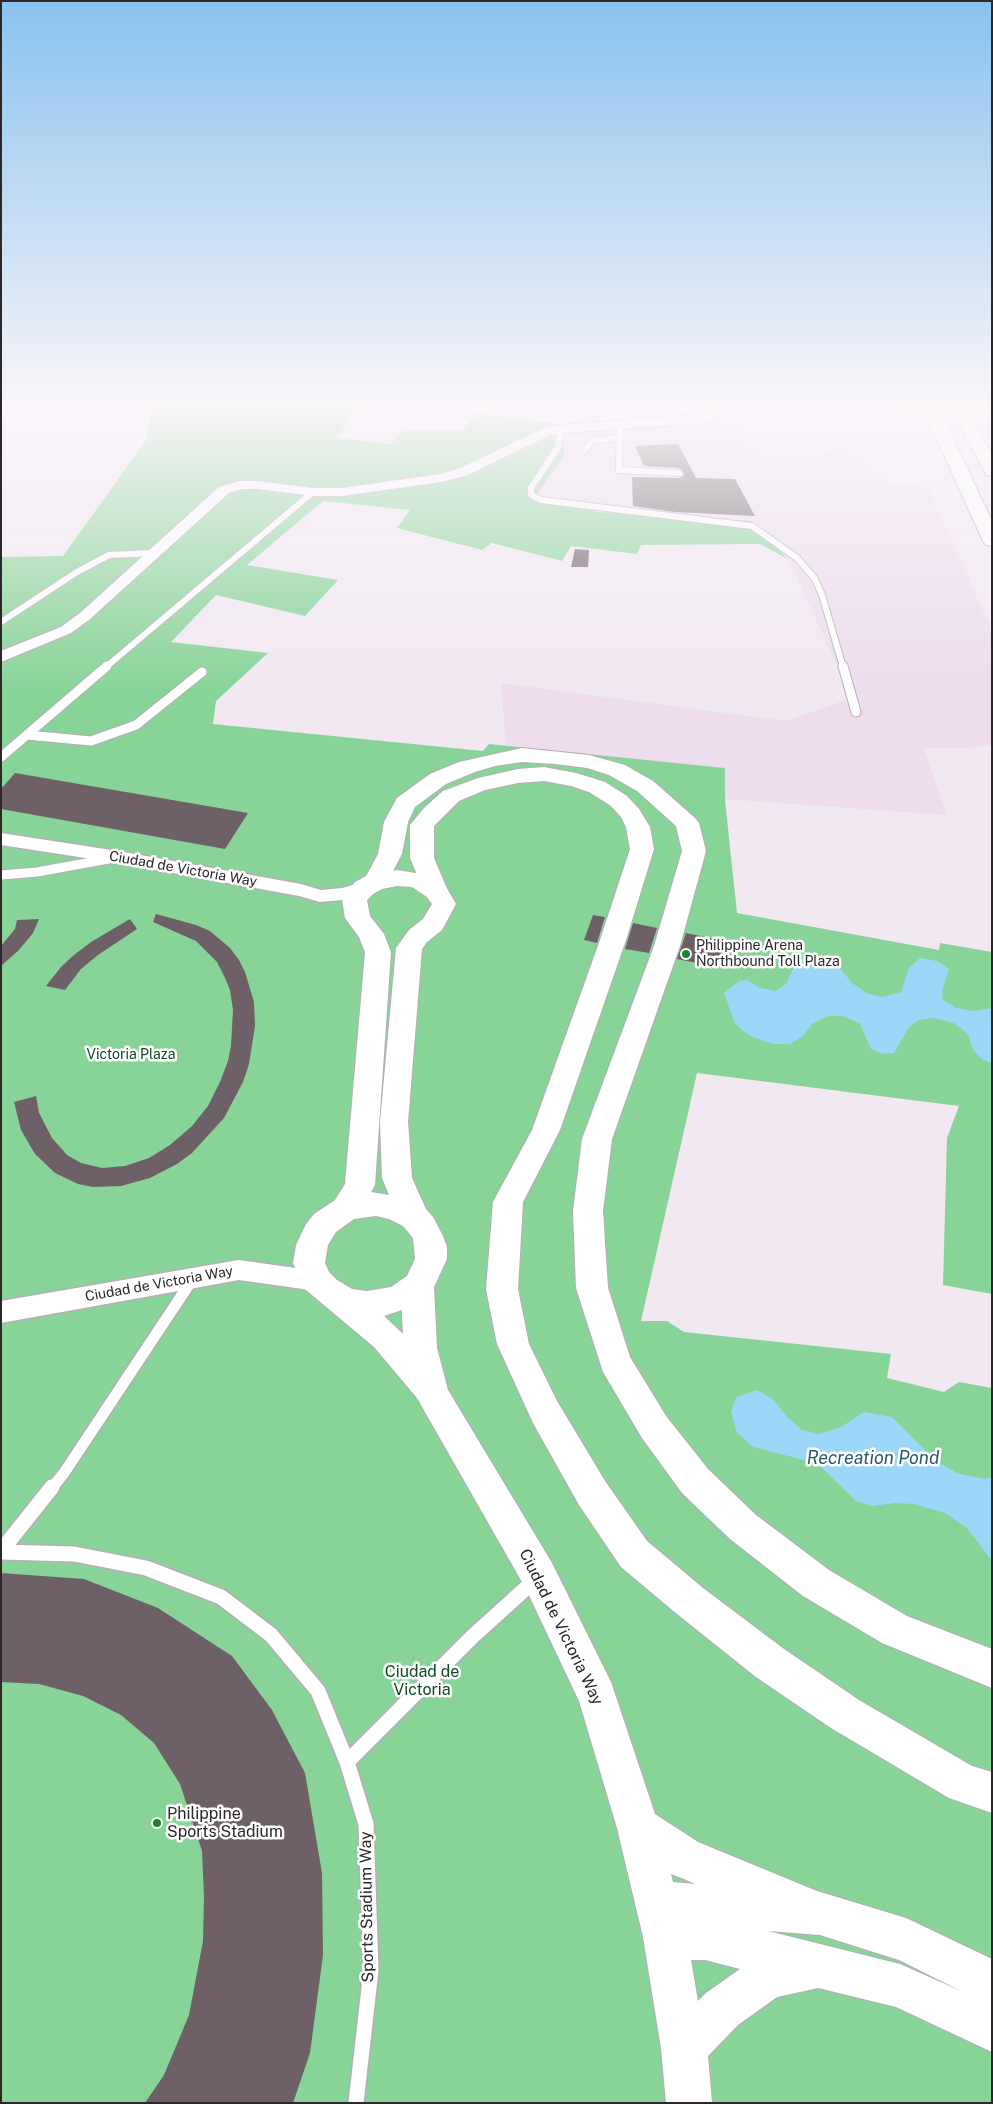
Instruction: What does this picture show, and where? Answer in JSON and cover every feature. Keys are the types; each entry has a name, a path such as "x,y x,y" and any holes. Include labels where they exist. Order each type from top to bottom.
{"main road":[{"path":"971,496 992,541"},
{"path":"346,1209 360,1185 378,952 371,934 358,918 354,899 370,885 390,854 396,822 405,803 438,779 467,767 522,755 589,762 617,770 645,786 687,823 694,851 668,946 597,1140 588,1211 592,1288 615,1362 654,1426 695,1481 743,1527 816,1583 895,1630 992,1669"},
{"path":"328,1289 367,1304 382,1303 401,1297 418,1285 427,1271 431,1260 431,1247 428,1236 414,1217 398,1178 394,1122 409,948 418,936 433,924 444,904 422,858 422,825 451,796 478,785 518,776 544,774 576,780 597,787 618,801 631,814 638,828 642,849 546,1130 508,1202 502,1289 513,1344 550,1420 592,1493 634,1554 690,1601 770,1663 845,1714 963,1784 992,1793"},
{"path":"370,885 397,878 409,878 436,890"},
{"path":"414,1217 395,1208 376,1204 346,1209 325,1223 317,1233 312,1245 309,1263 328,1289 386,1337 432,1394"},
{"name":"Ciudad de Victoria Way","path":"418,1285 421,1348 432,1394 539,1576 597,1696 638,1828 661,1920 684,2048 689,2103"},
{"path":"638,1828 684,1858 820,1914 906,1940 992,1983"},
{"path":"661,1920 820,1914"},
{"path":"661,1920 704,1938 900,1986 992,2029"},
{"path":"684,2048 722,2009 768,1976 824,1966"}],"street":[{"path":"1,657 66,630 217,496"},
{"name":"Ciudad de Victoria Way","path":"1,839 118,857 301,890 320,896 342,894 370,885"},
{"name":"Ciudad de Victoria Way","path":"1,1312 239,1270 328,1289"}],"lane":[{"path":"1,757 308,496"},
{"path":"533,496 541,500 752,526 797,558 815,579 822,595 856,712"},
{"path":"1,622 77,572 109,556 128,553 155,553"},
{"path":"27,734 91,741 136,725 202,672"},
{"path":"1,876 38,872 118,857"},
{"path":"1,1551 64,1473 194,1277"},
{"name":"Sports Stadium Way","path":"1,1551 74,1554 146,1568 220,1597 271,1635 318,1691 347,1762 366,1824 371,1970 356,2103"},
{"path":"347,1762 472,1637 539,1576"}],"shaded area":[{"path":"534,496 932,496 992,631 992,745 967,748 924,748 947,815 725,799 724,768 506,746 501,683 785,721 852,698 788,559 749,521 598,513 533,498"}],"green space":[{"name":"Ciudad de Victoria","path":"106,496 535,496 534,498 598,512 749,521 788,559 760,544 641,545 637,554 571,546 562,561 492,543 482,550 397,528 410,510 323,501 247,565 338,580 305,616 216,595 171,642 268,653 216,701 213,724 483,751 489,744 725,768 725,800 737,913 939,950 940,943 992,952 992,1294 943,1285 947,1138 959,1106 697,1073 641,1321 667,1321 684,1332 891,1354 887,1378 944,1392 959,1382 992,1388 992,2103 1,2103 1,557 63,556"}],"water":[{"path":"809,957 826,959 839,967 852,983 868,994 883,997 901,992 909,968 920,958 937,961 949,969 942,991 943,1000 956,1008 974,1011 992,1008 992,1063 983,1060 973,1050 968,1034 954,1023 934,1018 919,1020 909,1027 894,1053 883,1054 871,1049 860,1024 843,1016 828,1016 813,1023 803,1036 790,1044 773,1044 755,1038 743,1031 734,1022 724,993 739,981 747,980 760,988 775,991 786,984 796,962"},
{"name":"Recreation Pond","path":"757,1390 774,1400 787,1417 802,1430 819,1434 841,1427 864,1412 892,1417 936,1461 959,1474 986,1479 992,1477 992,1561 967,1528 945,1513 914,1504 895,1503 872,1506 856,1501 822,1468 800,1459 753,1447 737,1433 731,1411 737,1397"}],"building":[{"path":"633,496 744,496 755,516 675,512 633,506"},
{"path":"575,549 589,550 588,567 571,567"},
{"path":"15,773 248,813 225,849 1,809 1,789"},
{"path":"156,914 196,925 210,931 230,948 239,960 245,972 254,1002 255,1026 249,1064 243,1082 224,1118 192,1153 177,1164 150,1178 121,1186 93,1187 78,1184 55,1173 35,1154 21,1130 14,1102 36,1096 39,1113 52,1138 67,1155 81,1163 102,1168 125,1166 149,1158 170,1145 192,1126 208,1106 228,1061 231,1046 233,1010 230,990 225,978 217,962 196,941 153,922"},
{"path":"593,915 605,917 597,943 584,940"},
{"path":"39,919 33,933 19,950 1,966 1,946 15,929 17,920"},
{"path":"130,919 137,929 98,955 81,969 65,990 46,986 61,967 74,955 91,942"},
{"path":"633,923 657,928 649,953 625,949"},
{"path":"686,933 724,941 717,967 677,959"},
{"path":"1,1573 84,1579 158,1608 232,1656 272,1710 305,1773 322,1873 323,1955 310,2053 293,2103 145,2103 164,2075 189,2015 203,1941 202,1851 180,1784 154,1743 121,1715 83,1696 39,1684 1,1682"}],"place":[{"name":"Philippine Arena Northbound Toll Plaza","path":"686,954"},
{"name":"Philippine Sports Stadium","path":"157,1823"}],"park label":[{"name":"Victoria Plaza","path":"131,1055"}]}
